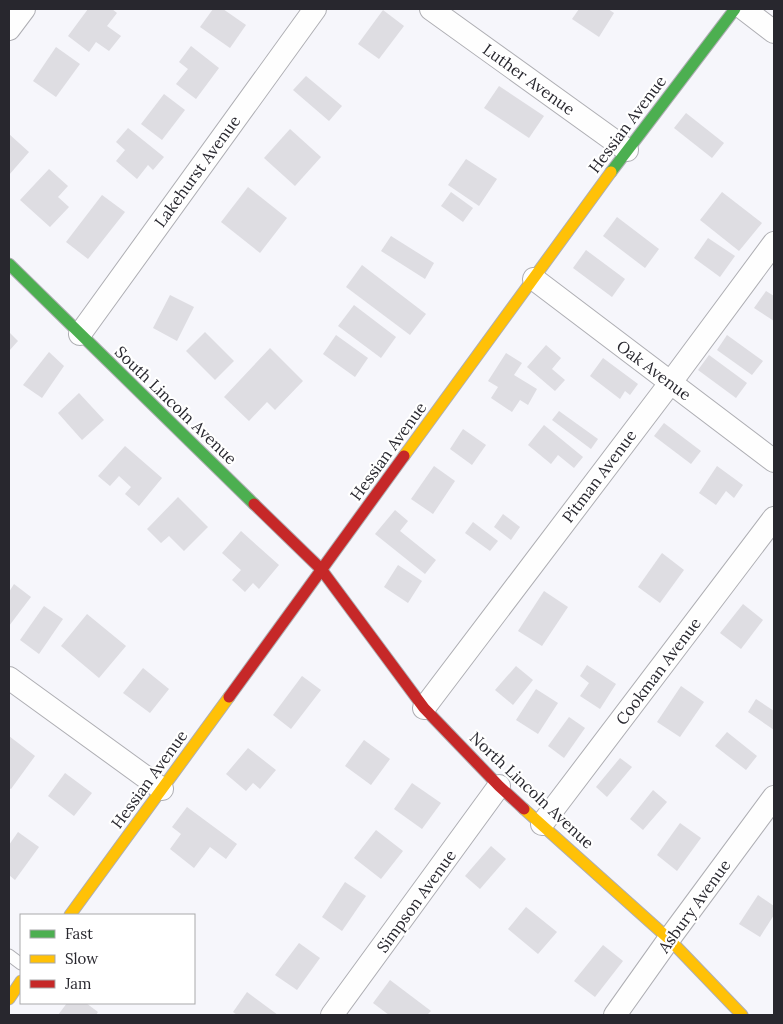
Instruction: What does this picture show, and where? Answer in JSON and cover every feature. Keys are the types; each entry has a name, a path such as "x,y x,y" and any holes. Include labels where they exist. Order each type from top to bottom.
{"main road":[{"name":"Hessian Avenue","path":"71,914 627,150 735,9"},
{"name":"South Lincoln Avenue","path":"9,264 321,569"},
{"name":"North Lincoln Avenue","path":"321,569 424,708 499,786 669,939 742,1015"},
{"path":"9,999 20,983"}],"street":[{"path":"9,29 24,9"},
{"name":"Lakehurst Avenue","path":"80,334 315,9"},
{"name":"Luther Avenue","path":"431,9 627,150"},
{"path":"744,9 774,32"},
{"name":"Pitman Avenue","path":"424,708 774,243"},
{"name":"Oak Avenue","path":"534,279 774,461"},
{"name":"Cookman Avenue","path":"542,824 774,518"},
{"path":"9,678 162,789"},
{"name":"Simpson Avenue","path":"332,1015 499,786"},
{"name":"Asbury Avenue","path":"615,1015 774,798"}],"lane":[{"path":"9,955 20,963"}],"building":[{"path":"88,9 112,9 117,13 107,26 121,36 109,51 96,42 89,52 68,36"},
{"path":"213,9 223,9 246,25 230,48 200,27"},
{"path":"579,9 608,9 614,13 599,37 572,19"},
{"path":"383,10 404,26 379,59 358,44"},
{"path":"191,46 219,68 196,99 176,84 188,69 179,62"},
{"path":"56,47 80,64 56,97 33,81"},
{"path":"306,76 342,106 329,121 293,90"},
{"path":"499,86 544,116 529,138 484,108"},
{"path":"164,94 185,110 162,140 141,124"},
{"path":"686,113 724,143 712,158 674,128"},
{"path":"128,128 164,157 153,170 148,165 137,179 116,161 125,150 116,142"},
{"path":"290,129 321,157 295,186 264,158"},
{"path":"9,134 29,152 9,175"},
{"path":"466,159 497,179 479,206 448,185"},
{"path":"49,169 68,186 58,197 69,207 50,227 20,200"},
{"path":"248,187 287,218 260,253 221,222"},
{"path":"451,192 473,208 463,222 441,206"},
{"path":"722,192 762,223 739,251 700,220"},
{"path":"102,195 125,212 88,259 66,242"},
{"path":"617,217 659,249 645,268 603,236"},
{"path":"391,236 434,263 425,279 381,251"},
{"path":"708,238 735,256 720,277 694,258"},
{"path":"586,250 625,279 612,297 573,268"},
{"path":"362,265 426,314 410,335 346,287"},
{"path":"766,291 774,296 774,321 754,308"},
{"path":"170,295 194,307 177,341 153,328"},
{"path":"354,305 396,337 381,358 338,326"},
{"path":"9,332 18,341 9,351"},
{"path":"205,332 234,361 215,380 186,351"},
{"path":"336,335 368,358 355,377 323,354"},
{"path":"727,335 763,361 752,375 717,350"},
{"path":"546,345 561,358 552,369 565,380 555,391 527,367"},
{"path":"270,348 303,381 275,410 267,402 249,421 224,397"},
{"path":"49,352 64,366 42,398 23,385"},
{"path":"506,353 522,363 514,375 537,389 528,405 520,400 512,412 491,398 498,387 488,381"},
{"path":"709,355 747,383 736,398 698,370"},
{"path":"603,358 638,384 630,395 625,391 620,399 590,376"},
{"path":"79,393 104,420 82,440 58,413"},
{"path":"559,411 598,439 591,449 552,420"},
{"path":"664,423 701,451 691,464 654,436"},
{"path":"544,425 583,457 574,468 558,455 551,464 528,445"},
{"path":"463,429 486,445 472,465 450,449"},
{"path":"125,446 162,478 139,506 125,494 131,487 119,476 110,486 98,476"},
{"path":"434,466 455,481 433,514 411,499"},
{"path":"717,466 743,485 734,498 726,491 716,505 699,493"},
{"path":"178,497 208,527 184,551 169,536 161,543 147,529"},
{"path":"395,510 408,521 400,531 436,560 425,574 375,534"},
{"path":"503,514 520,527 511,540 494,527"},
{"path":"473,522 498,541 490,551 465,533"},
{"path":"241,531 279,565 259,589 253,583 245,592 232,580 241,570 222,553"},
{"path":"662,553 684,570 660,603 638,587"},
{"path":"398,565 422,581 408,603 384,587"},
{"path":"14,584 31,597 9,626 9,592"},
{"path":"544,591 568,607 542,646 518,631"},
{"path":"743,604 763,620 741,649 720,633"},
{"path":"44,606 63,619 39,654 20,640"},
{"path":"87,614 126,646 99,678 61,646"},
{"path":"587,665 616,684 600,709 580,696 589,683 580,676"},
{"path":"516,666 533,680 513,705 495,690"},
{"path":"143,668 169,689 150,713 123,693"},
{"path":"302,676 321,690 291,729 273,715"},
{"path":"681,686 704,702 680,737 657,722"},
{"path":"536,689 558,703 538,734 516,720"},
{"path":"756,699 774,711 774,730 748,712"},
{"path":"569,717 585,728 564,758 548,746"},
{"path":"727,732 757,756 746,770 715,746"},
{"path":"9,736 35,756 11,789 9,788"},
{"path":"364,740 390,759 371,785 345,766"},
{"path":"248,748 276,770 260,789 253,783 246,791 226,774"},
{"path":"620,758 632,767 607,797 596,787"},
{"path":"65,773 92,793 74,816 48,796"},
{"path":"412,783 441,803 422,829 394,809"},
{"path":"653,790 667,802 643,830 630,819"},
{"path":"187,807 237,844 226,859 210,847 194,868 170,849 181,834 172,827"},
{"path":"680,823 701,838 677,871 657,855"},
{"path":"376,830 403,851 381,879 354,858"},
{"path":"18,832 39,847 15,880 9,875 9,845"},
{"path":"491,846 506,859 480,889 465,876"},
{"path":"345,882 366,896 342,931 322,917"},
{"path":"758,895 774,906 774,915 760,937 739,924"},
{"path":"526,907 557,932 538,954 508,929"},
{"path":"299,943 320,958 297,990 275,975"},
{"path":"603,945 623,961 595,997 574,981"},
{"path":"390,980 431,1011 427,1015 389,1015 373,1003"},
{"path":"247,992 278,1015 237,1015 233,1012"},
{"path":"66,1004 87,1004 98,1012 96,1015 58,1015"}],"traffic: fast":[{"path":"611,172 735,9"},
{"path":"9,264 254,504"}],"traffic: slow":[{"path":"404,456 611,172"},
{"path":"71,914 229,697"},
{"path":"524,809 669,939 742,1015"},
{"path":"9,999 20,982"}],"traffic: jam":[{"path":"229,697 404,456"},
{"path":"254,504 321,569 424,708 499,786 524,809"}]}
